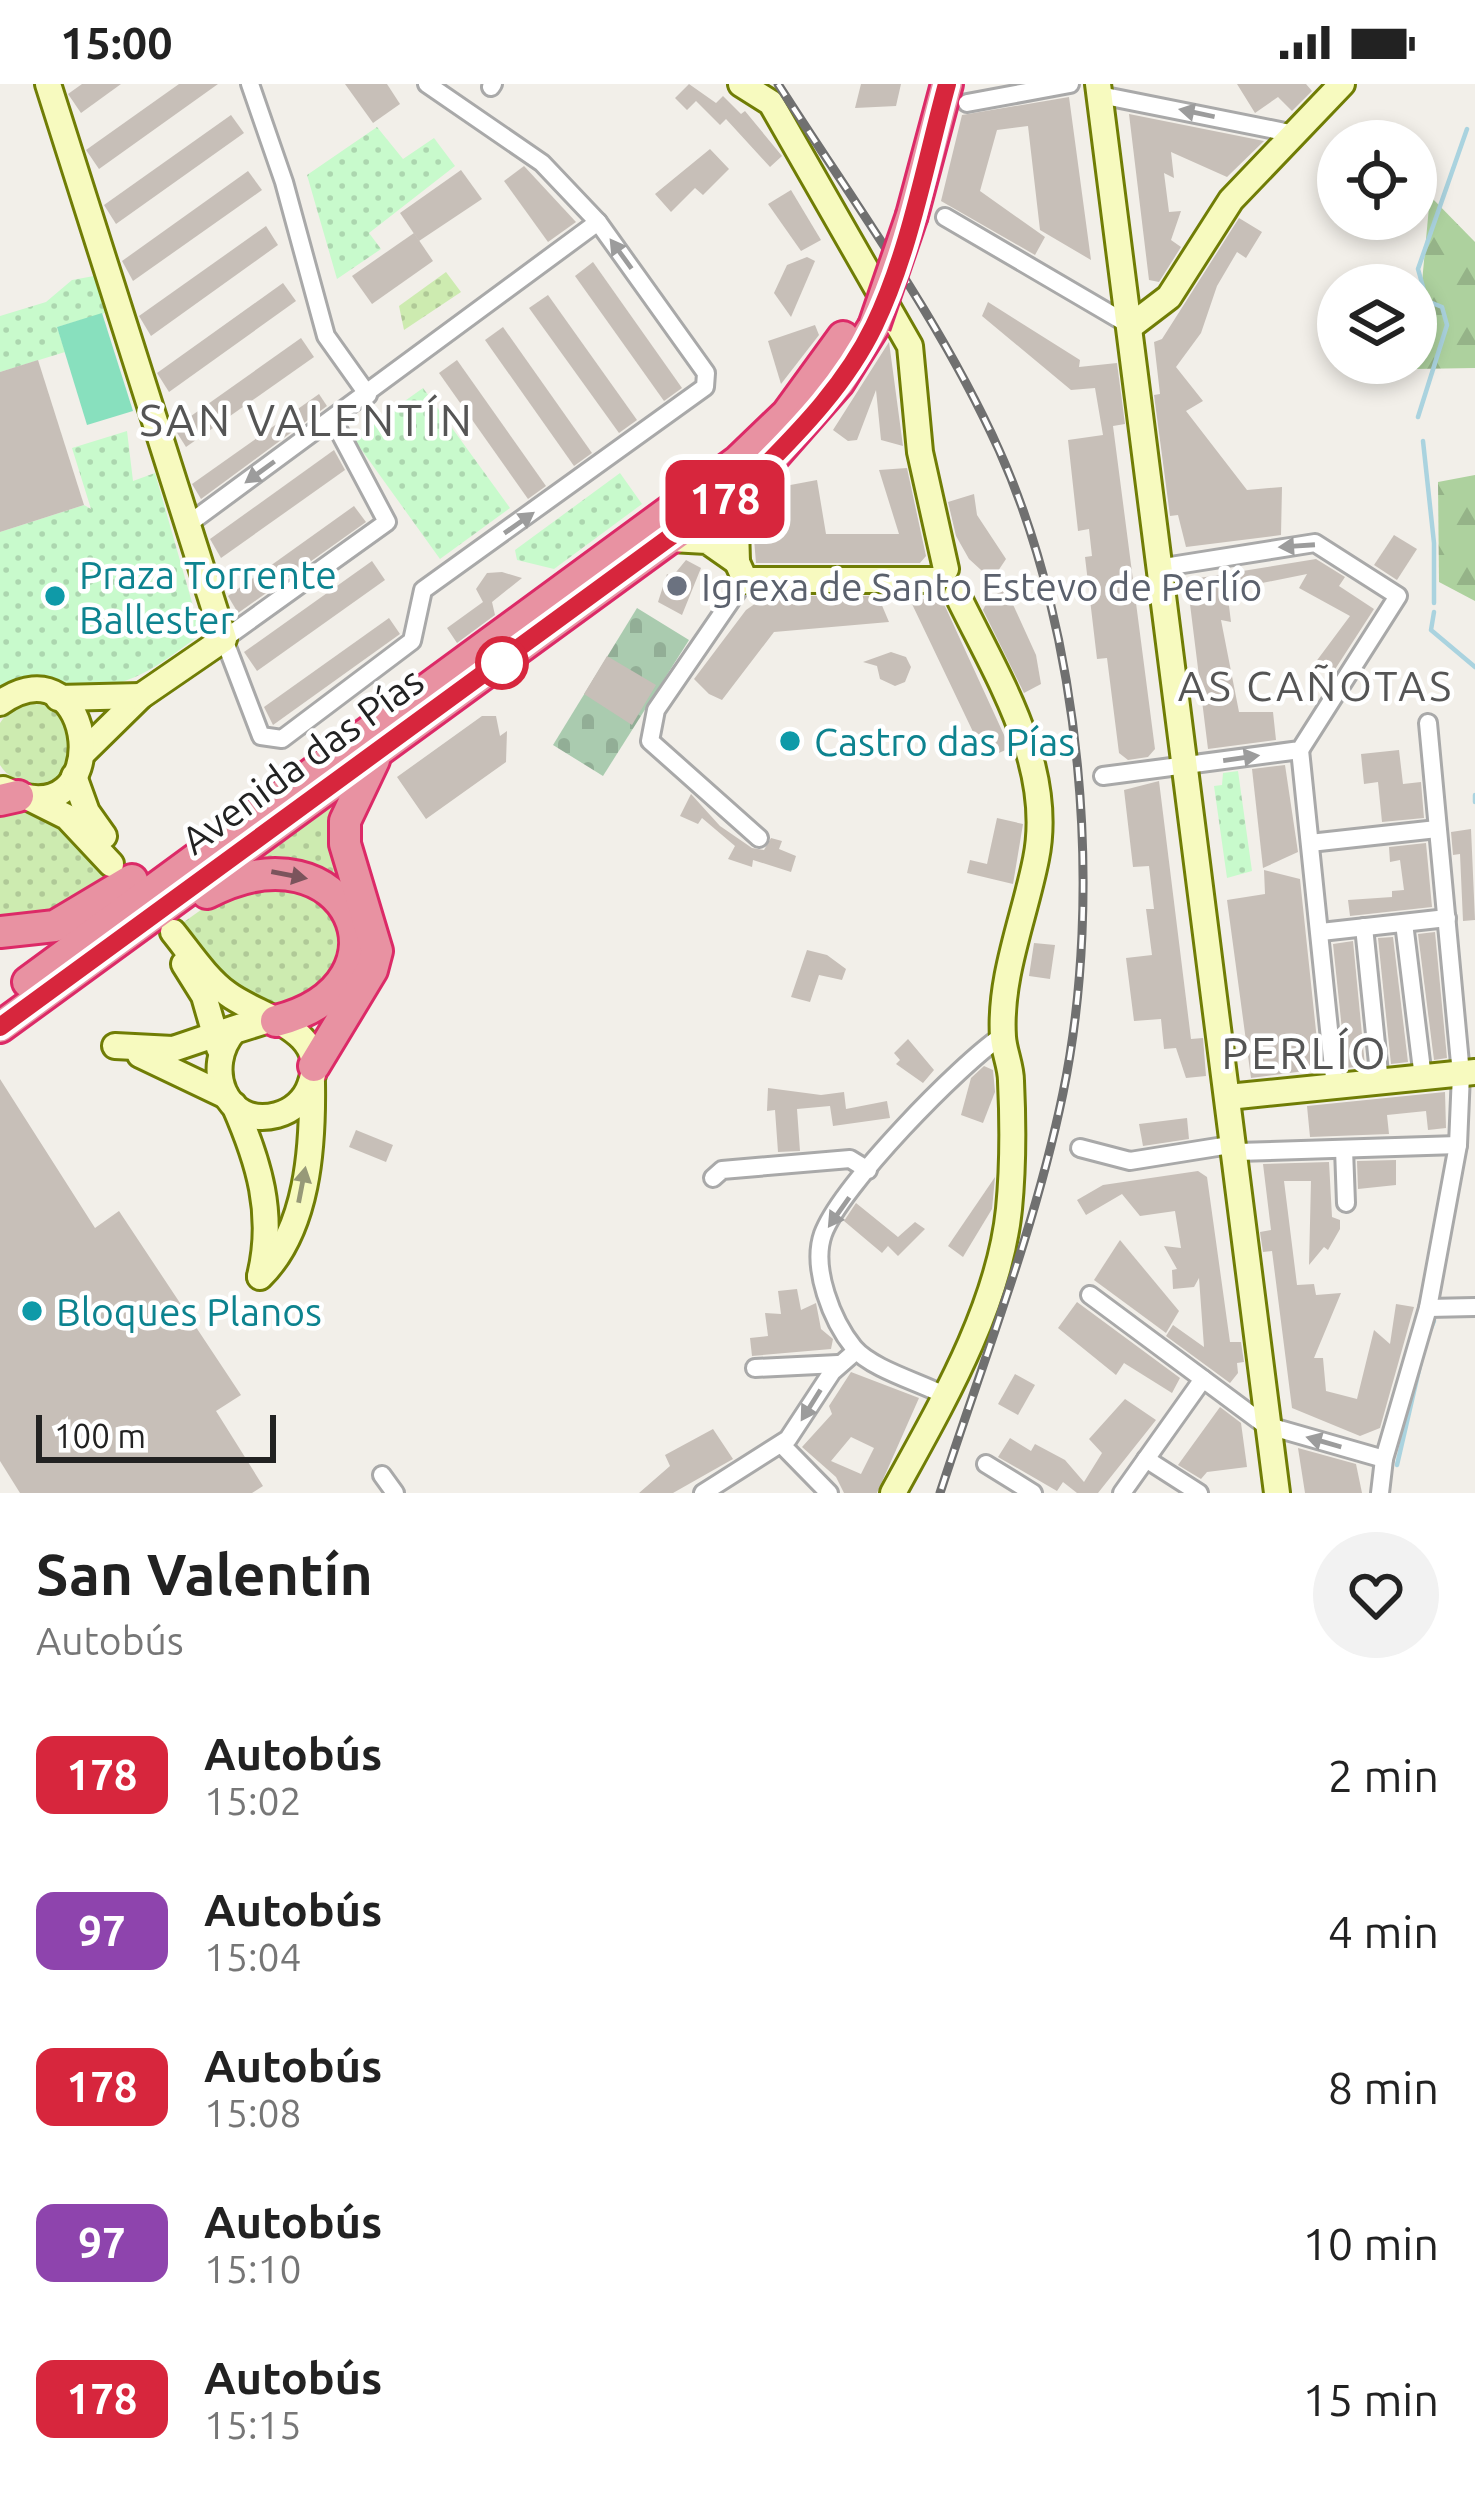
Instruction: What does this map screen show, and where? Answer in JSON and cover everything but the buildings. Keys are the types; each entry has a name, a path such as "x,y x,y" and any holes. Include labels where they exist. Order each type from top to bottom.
{"highway":[{"name":"Avenida das Pías","path":"903,212 926,84"},
{"name":"Avenida das Pías","path":"0,1027 160,932 376,754 735,492 804,428 865,321 903,212 957,93"},
{"name":"Avenida das Pías","path":"0,1002 738,461 788,414 865,321"},
{"path":"313,1075 372,970 377,951 345,844 345,821 376,754"},
{"path":"0,932 55,926 274,801"},
{"path":"160,932 235,879 271,871 299,874 326,887 345,905 352,924 350,970 330,1000 263,1022"}],"street":[{"path":"48,84 224,640 261,736 282,739 412,641 423,590 705,387 706,374 598,222 542,163 427,84"},
{"path":"250,84 284,182 326,337 368,394"},
{"path":"741,84 771,103 910,346 942,596 957,594 1029,747 1039,803 1036,858 1014,946 1003,1036 1011,1077 1009,1210 984,1306 893,1493"},
{"path":"957,93 1070,84"},
{"path":"1131,326 1169,298 1231,200 1342,84"},
{"path":"1277,1493 1265,1425 1236,1148 1181,766 1099,90 1295,134"},
{"path":"945,217 1131,326"},
{"path":"188,525 598,222"},
{"path":"11,795 53,793 74,776 85,751 141,696 387,522 332,420"},
{"path":"735,492 741,571 656,710 650,741 759,838"},
{"path":"671,539 707,541 741,571 940,575"},
{"path":"1158,568 1315,544 1398,596 1300,750 1335,1087"},
{"path":"0,703 22,692 58,698 141,696"},
{"path":"58,698 79,720 85,751"},
{"path":"1380,1493 1384,1459 1427,1308 1468,1073 1428,723"},
{"path":"1103,776 1300,750"},
{"path":"11,795 67,817 115,861 87,812 74,776"},
{"path":"1310,843 1437,829"},
{"path":"1321,932 1447,917"},
{"path":"1404,923 1423,1078"},
{"path":"1364,928 1380,1083"},
{"path":"160,932 263,1022 307,1042 313,1075 312,1123 297,1213 278,1259 260,1276 266,1211 259,1162 217,1067 217,1043 203,996 160,932"},
{"path":"263,1022 217,1043 173,1048 115,1046 168,1066 262,1117 279,1115 304,1097 313,1075"},
{"path":"944,1395 856,1351 831,1307 823,1278 823,1235 868,1170 968,1058 1003,1036"},
{"path":"1228,1097 1468,1073"},
{"path":"1080,1148 1130,1161 1236,1148 1458,1145"},
{"path":"1344,1149 1346,1204"},
{"path":"712,1178 722,1170 850,1159 868,1170"},
{"path":"1090,1295 1265,1425 1384,1459"},
{"path":"1427,1308 1475,1307"},
{"path":"704,1493 781,1444 838,1364 856,1351"},
{"path":"755,1368 838,1364"},
{"path":"1122,1493 1203,1379"},
{"path":"781,1444 829,1493"},
{"path":"1146,1459 1199,1493"},
{"path":"986,1464 1033,1493"},
{"path":"382,1474 395,1493"}],"green space":[{"path":"377,127 403,159 434,138 455,166 369,233 381,249 337,279 307,175"},
{"path":"1437,203 1475,242 1475,368 1437,369 1437,264 1424,264 1426,240 1437,240"},
{"path":"446,272 461,292 404,330 399,306"},
{"path":"94,276 105,313 57,327 65,352 0,372 0,316 46,302 72,280"},
{"path":"102,313 133,411 87,425 57,327"},
{"path":"423,388 510,508 440,559 353,438"},
{"path":"127,431 133,481 155,473 201,634 146,671 116,684 83,687 22,681 0,686 0,532 84,505 91,509 72,448"},
{"path":"620,473 642,504 554,569 517,560 515,550"},
{"path":"1475,475 1475,601 1439,582 1438,482"},
{"path":"637,608 689,640 603,776 553,745"},
{"path":"19,707 49,707 71,729 71,759 49,781 19,781 -1,762 -1,726"},
{"path":"1238,771 1252,871 1227,878 1214,786 1222,785 1223,773"},
{"path":"342,793 340,872 331,878 241,865"},
{"path":"34,808 60,822 119,883 53,919 0,923 0,809"},
{"path":"268,884 319,895 346,938 331,986 282,1007 229,987 177,927 205,907"}],"waterway":[{"path":"1418,417 1447,325 1442,307 1427,301 1418,269 1467,129"},
{"path":"1423,441 1434,543 1434,603"},
{"path":"1434,612 1431,630 1475,667"},
{"path":"1475,795 1475,802"},
{"path":"1427,1338 1434,1321"},
{"path":"1397,1465 1421,1361"}],"railway":[{"path":"778,84 924,309 999,450 1050,601 1078,766 1082,935 1063,1093 1023,1245 940,1493"}],"bus line":[{"name":"178","path":"0,1027 634,566 759,472 804,428 874,326 912,215 947,84"}],"place":[{"name":"Igrexa de Santo Estevo de Perlío","path":"677,586"},
{"name":"Praza Torrente Ballester","path":"55,596"},
{"name":"Castro das Pías","path":"790,741"},
{"name":"Bloques Planos","path":"32,1311"}],"district":[{"name":"SAN VALENTÍN","path":"307,419"},
{"name":"AS CAÑOTAS","path":"1316,685"},
{"name":"PERLÍO","path":"1305,1052"}]}
